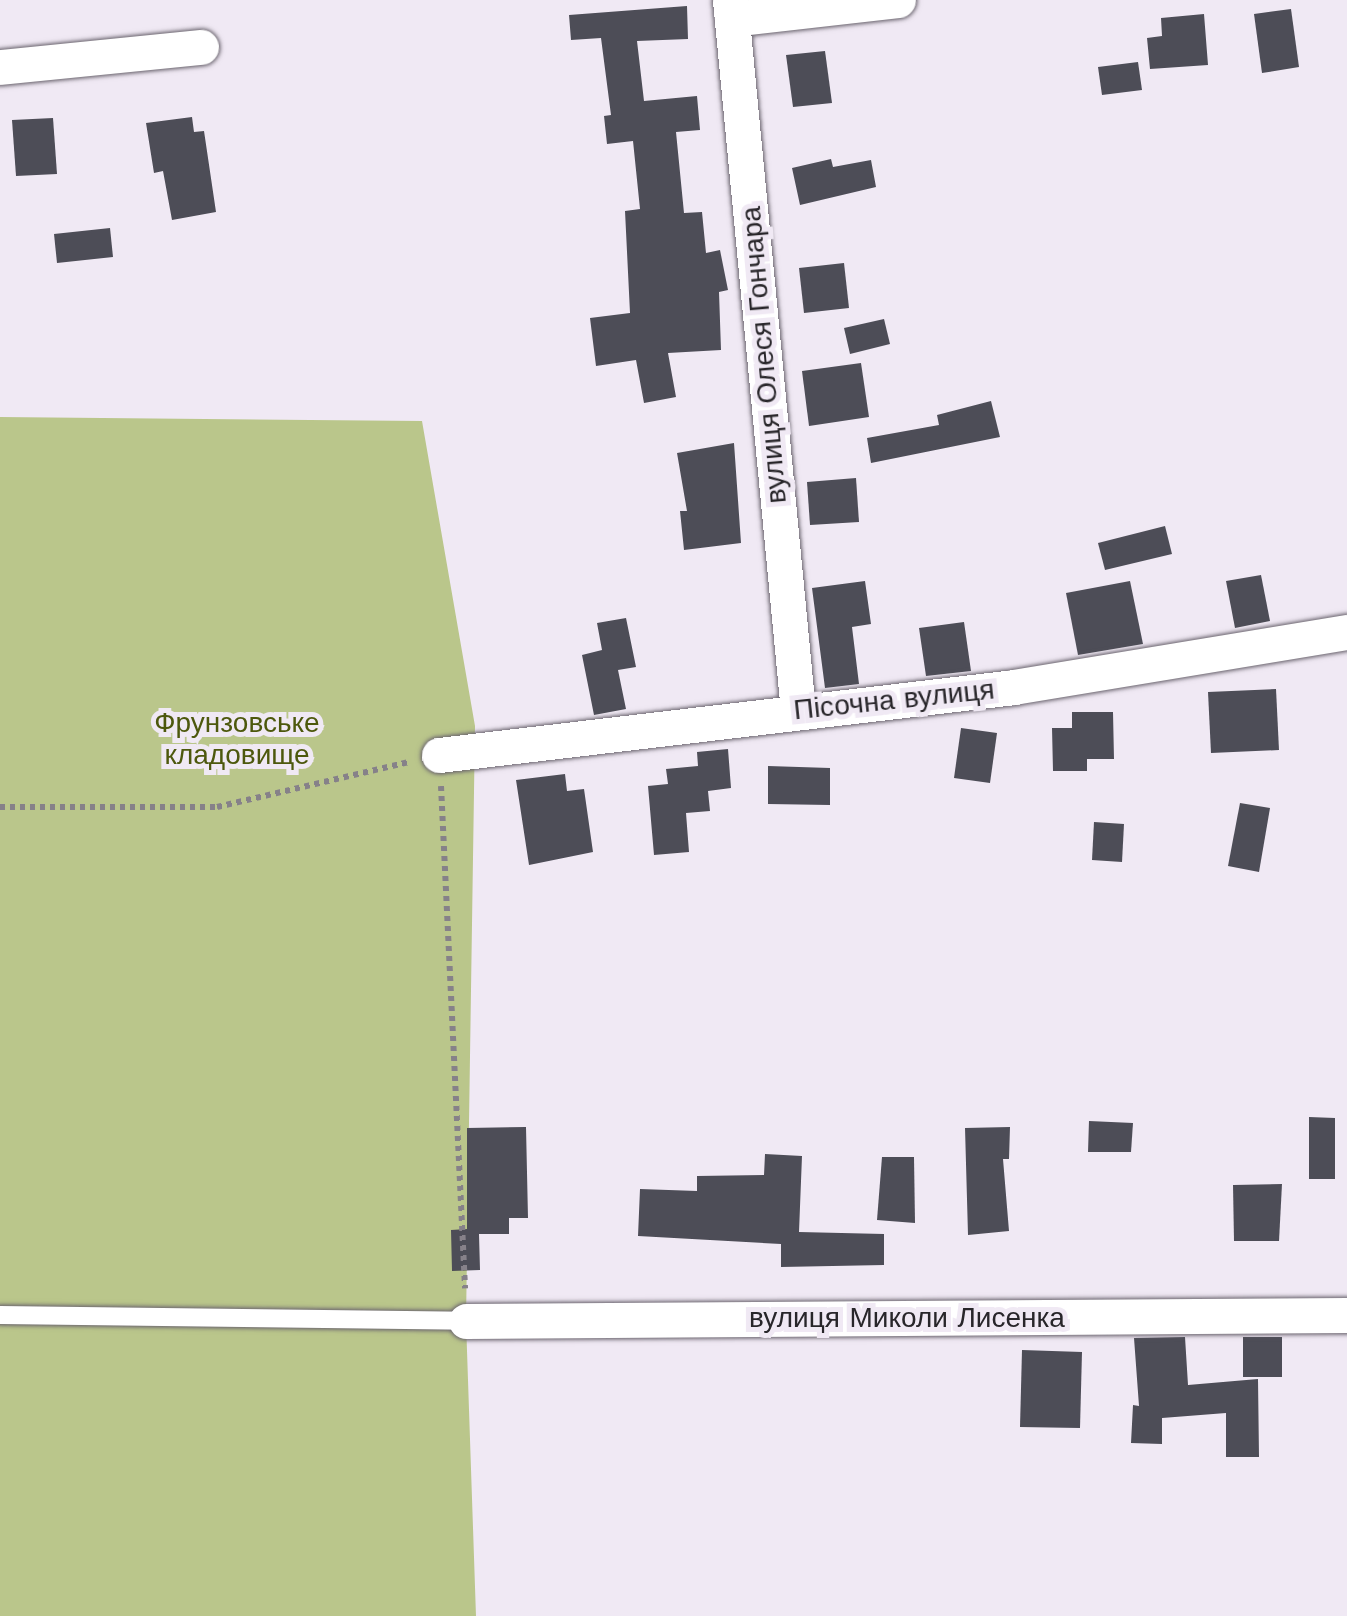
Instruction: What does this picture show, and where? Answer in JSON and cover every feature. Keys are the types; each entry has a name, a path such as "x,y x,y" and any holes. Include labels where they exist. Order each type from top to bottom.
{"street":[{"path":"731,10 898,0"},
{"name":"вулиця Олеся Гончара","path":"731,10 798,711"},
{"path":"0,67 201,47"},
{"name":"Пісочна вулиця","path":"439,755 1014,687 1347,632"},
{"name":"вулиця Миколи Лисенка","path":"466,1320 1347,1315"}],"lane":[{"path":"0,1315 466,1320"}],"path":[{"path":"0,807 218,806 439,755 466,1320"}],"green space":[{"name":"Фрунзовське кладовище","path":"0,417 422,421 475,726 466,1321 476,1616 0,1616"}],"building":[{"path":"687,6 688,39 637,41 644,101 697,96 700,130 676,132 684,213 702,212 706,253 720,250 728,290 719,292 721,350 668,353 676,397 644,403 636,360 596,366 590,318 630,313 625,211 640,209 633,141 607,144 604,116 611,115 601,38 571,40 569,15"},
{"path":"1291,9 1299,67 1262,73 1254,14"},
{"path":"1204,14 1208,65 1150,69 1147,38 1162,36 1161,18"},
{"path":"825,51 832,103 793,107 786,55"},
{"path":"1138,62 1142,90 1102,95 1098,67"},
{"path":"192,117 194,132 204,131 216,212 172,220 163,171 154,173 146,123"},
{"path":"53,118 57,174 16,176 12,120"},
{"path":"831,159 833,167 871,160 876,187 800,205 792,168"},
{"path":"110,228 113,257 57,263 54,234"},
{"path":"844,263 849,308 804,313 799,268"},
{"path":"884,319 890,344 850,354 844,328"},
{"path":"861,363 869,417 809,426 802,371"},
{"path":"991,401 1000,437 871,463 867,438 939,425 937,415"},
{"path":"734,443 741,543 684,550 680,511 687,511 677,453"},
{"path":"856,478 859,522 810,525 807,482"},
{"path":"1165,526 1172,554 1105,570 1098,543"},
{"path":"1261,575 1270,621 1235,628 1226,581"},
{"path":"865,581 871,624 852,627 859,684 825,688 812,588"},
{"path":"1130,581 1143,644 1078,655 1066,593"},
{"path":"626,618 636,667 618,670 626,709 594,715 582,655 602,650 597,623"},
{"path":"964,622 971,671 926,676 919,628"},
{"path":"1276,689 1279,750 1211,753 1208,692"},
{"path":"1072,712 1113,712 1114,759 1087,759 1087,771 1053,771 1052,728 1072,728"},
{"path":"961,728 997,733 990,783 954,778"},
{"path":"728,749 731,788 708,791 710,811 686,813 689,852 654,855 648,786 668,784 666,769 698,766 697,752"},
{"path":"768,766 830,768 830,805 768,804"},
{"path":"565,774 567,791 584,789 593,852 529,865 516,780"},
{"path":"1240,803 1270,808 1259,872 1228,866"},
{"path":"1094,822 1124,824 1122,862 1092,860"},
{"path":"1309,1117 1335,1118 1335,1179 1309,1179"},
{"path":"1089,1121 1133,1123 1131,1152 1088,1152"},
{"path":"526,1127 528,1218 509,1218 509,1234 479,1234 480,1270 452,1271 451,1230 467,1229 467,1128"},
{"path":"1010,1127 1009,1159 1003,1159 1009,1231 968,1235 965,1128"},
{"path":"765,1154 802,1156 799,1232 884,1234 884,1265 781,1267 781,1244 638,1236 640,1189 697,1191 697,1176 764,1175"},
{"path":"882,1157 914,1157 915,1223 877,1220"},
{"path":"1282,1184 1279,1241 1234,1241 1233,1185"},
{"path":"1185,1337 1188,1385 1258,1379 1259,1457 1226,1457 1226,1413 1162,1418 1162,1444 1131,1443 1133,1405 1139,1406 1134,1338"},
{"path":"1243,1337 1282,1337 1282,1377 1243,1377"},
{"path":"1022,1350 1082,1352 1080,1428 1020,1427"}]}
